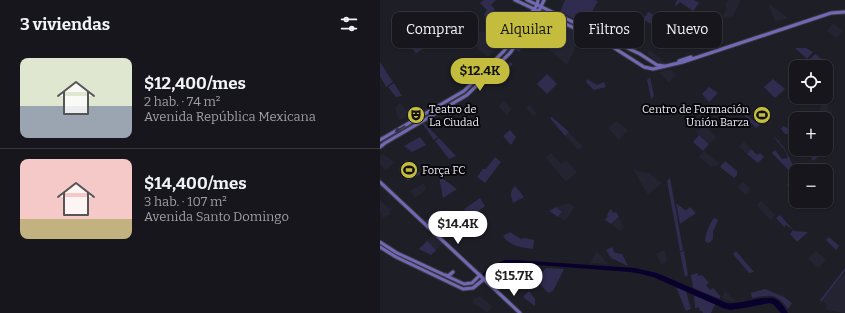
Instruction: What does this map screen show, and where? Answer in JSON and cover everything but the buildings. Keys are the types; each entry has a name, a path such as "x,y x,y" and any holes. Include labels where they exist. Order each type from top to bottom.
{"main road":[{"path":"515,0 533,10"},
{"path":"527,0 552,12"},
{"path":"380,140 464,91 504,51 537,5 538,0"},
{"path":"538,12 544,0"},
{"path":"687,61 694,56 707,51 833,11 845,11"},
{"path":"613,48 644,67 653,69 687,61 831,13 845,11"},
{"path":"566,24 574,28"},
{"path":"380,147 467,95 514,48"},
{"path":"628,48 660,66 665,66"},
{"path":"703,55 707,51"},
{"path":"640,54 646,58 649,64"},
{"path":"380,182 520,313"},
{"path":"380,242 416,264"},
{"path":"380,247 390,254 464,284 469,285 483,278"},
{"path":"423,267 448,276 463,289 467,290 479,284 483,278"},
{"path":"438,272 449,278"}],"shaded area":[{"path":"484,0 496,0 491,5 495,9 492,12 486,12 486,17 484,15 487,10 480,3"},
{"path":"565,0 598,1 592,12 574,12 574,19 566,15 566,12 560,12"},
{"path":"677,0 694,0 699,3 693,11 680,2 676,6"},
{"path":"729,0 739,0 740,2 733,16 725,18 723,16 727,8 725,4"},
{"path":"768,3 788,18 775,22"},
{"path":"542,9 548,12 542,12 540,11"},
{"path":"648,12 652,14 652,24 644,20"},
{"path":"566,20 574,24 574,27 566,23"},
{"path":"833,23 843,31 837,38 827,31"},
{"path":"566,25 574,29 575,48 567,65 547,48 566,48"},
{"path":"481,31 486,33 486,48 491,48 494,51 488,57 478,48 478,34"},
{"path":"412,48 425,48 416,53"},
{"path":"507,48 512,48 508,53 506,50"},
{"path":"514,48 522,48 519,52"},
{"path":"795,48 806,48 813,52 807,59"},
{"path":"649,50 662,59 666,64 659,63 647,54"},
{"path":"815,54 823,60 809,60"},
{"path":"380,62 393,82 386,87 380,76"},
{"path":"510,62 513,64 500,76 498,73"},
{"path":"671,69 676,75 669,82 659,72"},
{"path":"547,74 557,84 547,94 537,84"},
{"path":"650,77 654,96 651,99 647,80"},
{"path":"587,79 597,85 604,82 606,87 594,90 586,82"},
{"path":"773,79 785,89 775,98 764,87"},
{"path":"394,83 402,96 396,97 388,87"},
{"path":"709,87 718,93 709,102 702,94"},
{"path":"504,101 512,109 507,116 498,106"},
{"path":"400,103 410,114 399,121 395,107"},
{"path":"822,104 827,104 829,105 827,110 833,111 822,112 819,110"},
{"path":"529,105 537,113 534,117 526,108"},
{"path":"745,112 751,119 760,125 756,128 743,114"},
{"path":"423,117 424,119 380,146 380,141"},
{"path":"552,117 569,132 565,136 550,118"},
{"path":"616,121 628,130 619,140 608,128"},
{"path":"423,122 438,137 434,140 422,123"},
{"path":"704,125 716,137 710,144 696,132"},
{"path":"783,126 789,129 789,134 785,134 781,129"},
{"path":"510,130 516,137 511,145 503,136"},
{"path":"569,133 583,146 578,150 566,136"},
{"path":"699,135 709,144 703,151 693,142"},
{"path":"773,136 788,154 792,164 789,164 789,171 772,153 775,150 782,159 788,158 786,152"},
{"path":"420,137 426,145 412,152 404,146"},
{"path":"439,138 456,156 449,159 435,141"},
{"path":"744,142 751,149 747,154 739,147"},
{"path":"751,149 757,155 760,153 764,157 758,163 747,154"},
{"path":"704,151 720,164 712,167 699,157"},
{"path":"551,153 561,164 566,160 577,172 566,182 546,158"},
{"path":"383,154 394,162 386,170 380,164 380,156"},
{"path":"811,156 819,156 813,161"},
{"path":"495,157 501,162 485,183 477,177 483,169 486,169"},
{"name":"Força FC","path":"406,160 421,174 407,181 400,170 398,171"},
{"path":"725,161 737,171 737,175 734,178 720,167"},
{"path":"632,167 637,171 649,173 662,183 648,195"},
{"path":"439,176 457,189 443,198"},
{"path":"670,178 683,250 680,251 667,181"},
{"path":"743,182 750,189 746,195 737,187"},
{"path":"424,183 426,190 415,198 410,191"},
{"path":"515,186 524,197 513,203 511,192"},
{"path":"480,198 485,206 470,218 464,209"},
{"path":"380,200 389,209 392,209 389,211 391,214 383,218 380,212"},
{"path":"761,200 775,215 770,220 757,205"},
{"path":"569,203 575,207 565,221 558,217 562,212 556,207"},
{"path":"676,203 685,210 690,207 696,213 680,224"},
{"path":"556,207 562,212 558,217 549,211"},
{"path":"611,209 613,213 616,212 619,217 611,224 605,220"},
{"path":"437,215 442,222 437,221 431,226 429,223 427,224 424,222 433,216 435,218"},
{"path":"780,215 794,231 808,232 797,242 790,234 793,230 786,225 784,227 776,218"},
{"path":"619,218 624,227 620,231 611,224"},
{"path":"714,218 718,221 713,231 713,239 708,243 705,241 706,235 709,225"},
{"path":"510,232 521,239 525,238 534,240 533,249 520,247 509,242 503,236"},
{"path":"434,234 443,243 436,250 427,241"},
{"path":"829,237 839,246 836,250 826,240"},
{"path":"427,241 436,250 431,255 419,249"},
{"path":"380,242 393,251 466,285 481,276 488,268 505,260 635,268 657,273 727,303 739,303 766,298 776,299 788,313 781,313 774,305 770,303 730,310 653,277 630,272 511,263 495,268 475,287 461,289 380,247"},
{"path":"612,247 615,253 622,254 628,266 611,258 606,250"},
{"path":"664,250 667,258 666,262 662,265 656,254"},
{"path":"597,251 606,262 608,264 590,263"},
{"path":"684,251 688,275 685,277 680,252"},
{"path":"736,251 754,272 749,273 733,254"},
{"path":"816,251 826,260 818,268 808,259"},
{"path":"546,268 564,269 553,291 548,293 536,279"},
{"path":"845,268 845,271 821,302 820,300"},
{"path":"698,273 698,276 702,275 709,283 706,285 710,290 713,288 720,296 720,299 693,288 691,275"},
{"path":"843,274 845,276 845,313 825,310 827,305 822,301"},
{"path":"514,276 525,277 514,289 509,285"},
{"path":"676,287 686,291 691,309 686,311"},
{"path":"765,289 784,297 792,303 788,309 776,297 764,296 752,298 751,293"},
{"path":"529,291 535,299 535,306 523,297"},
{"path":"725,291 735,301 722,298"},
{"path":"694,295 715,304 711,313 703,313 700,311 699,307 695,308"},
{"path":"480,296 493,307 487,312 473,303 473,299"}],"place":[{"name":"Teatro de La Ciudad","path":"416,115"},
{"name":"Centro de Formación Unión Barza","path":"762,115"},
{"name":"Força FC","path":"409,170"}]}
